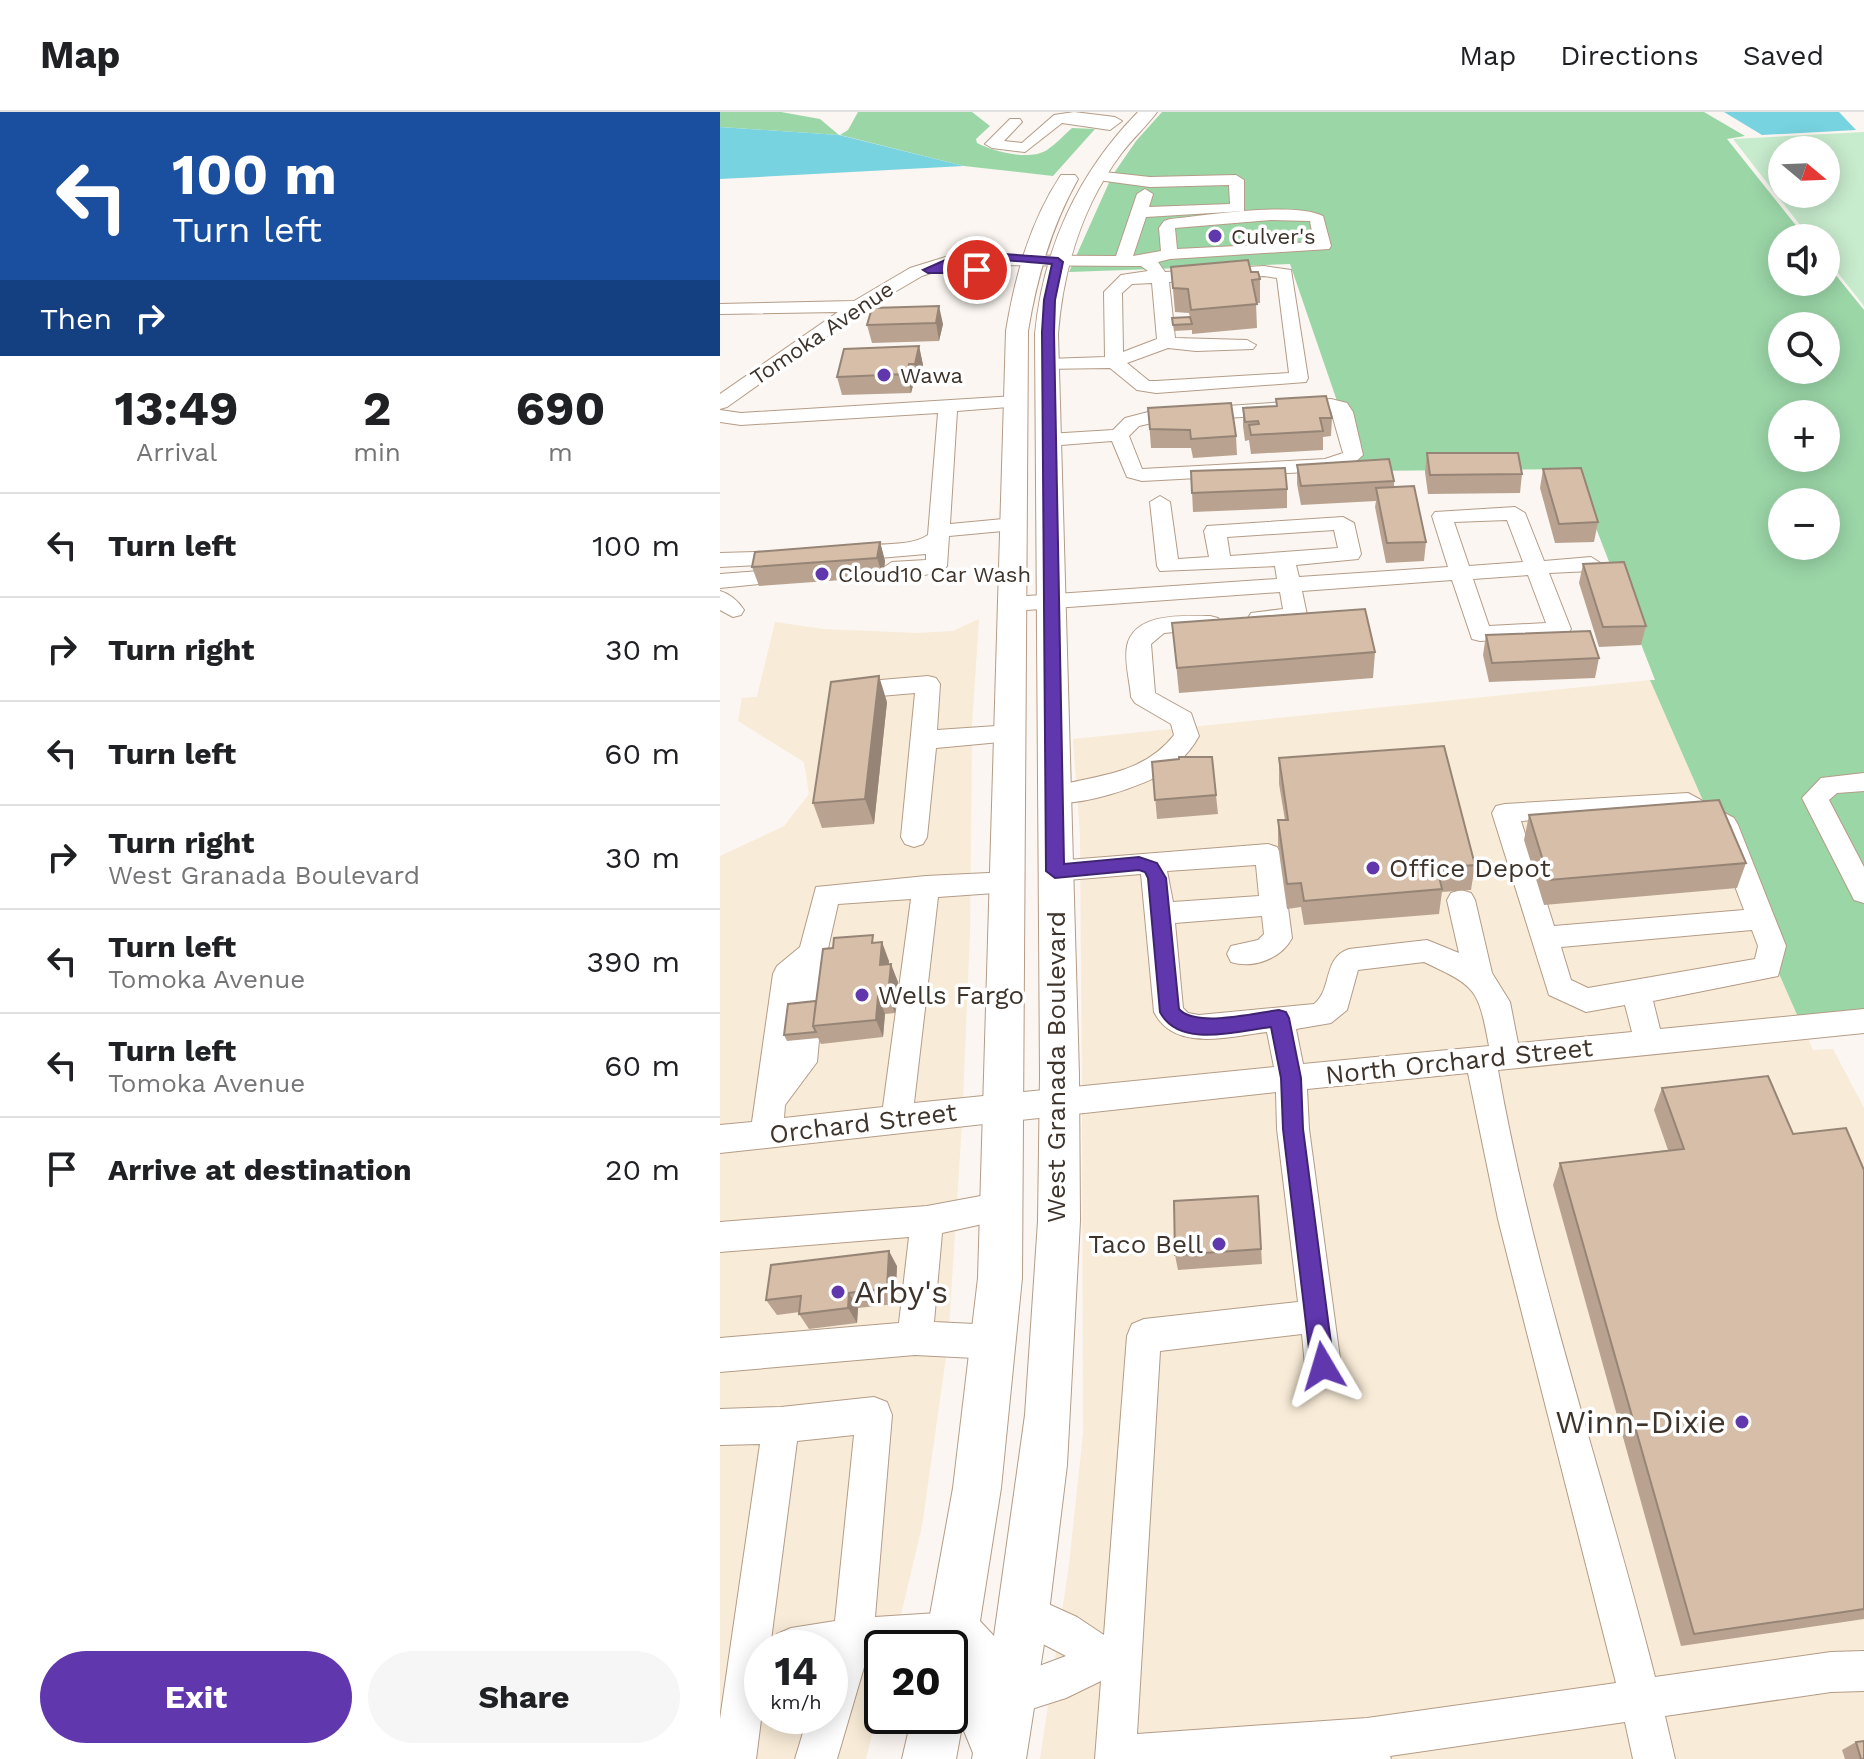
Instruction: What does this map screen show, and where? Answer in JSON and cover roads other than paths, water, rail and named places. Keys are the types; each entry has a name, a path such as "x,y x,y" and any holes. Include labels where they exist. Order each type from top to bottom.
{"main road":[{"name":"West Granada Boulevard","path":"999,1759 1024,1613 1053,1365 1059,1101 1050,601 1049,300 1090,160 1126,135 1148,112"},
{"name":"West Granada Boulevard","path":"953,1630 977,1488 995,1342 1002,1207 1017,331 1029,262 1051,208 1090,160 1116,119"},
{"path":"968,1645 973,1646 986,1670 990,1759"},
{"path":"929,1759 934,1734"}],"street":[{"path":"995,112 1015,122 1072,116 1116,119"},
{"path":"1015,122 992,144 1025,148 1059,118"},
{"path":"1090,160 1150,182 1236,180 1238,208 1139,212"},
{"path":"1123,261 1150,182"},
{"name":"Tomoka Avenue","path":"720,403 858,306 904,277 928,270 999,269 1029,262 1145,261 1169,254 1323,246 1317,219 1298,214 1177,222 1167,228 1169,254"},
{"path":"1276,225 1280,248"},
{"path":"1145,261 1155,268 1160,277 1163,316 1175,343"},
{"path":"1264,271 1285,274 1285,294 1299,378 1144,386 1114,362 1113,292 1127,279 1264,271"},
{"path":"720,309 858,306"},
{"path":"1048,365 1114,362 1175,343 1247,345"},
{"path":"720,416 741,419 1015,402"},
{"path":"884,569 936,566 948,405"},
{"path":"1048,440 1119,435 1132,422 1152,417 1331,405 1340,407 1343,412 1353,455 1345,461 1325,465 1142,475 1134,473 1119,435"},
{"path":"1160,502 1168,566 1221,563 1284,559 1350,554 1343,523 1215,531 1221,563"},
{"path":"1515,513 1537,568 1560,629 1480,634 1442,516 1515,513"},
{"path":"720,560 743,562 922,549 939,534 1014,524"},
{"path":"1054,795 1112,785 1149,770 1176,754 1187,736 1182,719 1143,697 1139,643 1143,635 1156,627 1296,615 1284,559"},
{"path":"1012,604 1591,564"},
{"path":"720,581 760,578"},
{"path":"857,690 928,684 914,837"},
{"path":"924,740 1011,733"},
{"path":"1864,782 1830,784 1815,798 1864,893"},
{"path":"1688,802 1725,825 1772,946 1768,968 1586,1000 1559,987 1544,938 1505,813 1688,802"},
{"path":"1055,871 1268,854 1278,938 1266,949 1241,954"},
{"path":"1139,863 1151,867 1157,878 1169,1012 1179,1023 1199,1027 1321,1015 1337,1002 1342,971 1349,960 1427,951 1478,975"},
{"path":"767,1119 802,1062 813,953 826,894 1009,882"},
{"path":"897,1119 926,886"},
{"path":"1461,900 1478,975 1495,1002 1491,1123 1654,1759"},
{"path":"1160,913 1274,905"},
{"path":"1544,938 1761,919"},
{"path":"1636,992 1649,1042"},
{"path":"1279,1018 1291,1078 1293,1129 1323,1366"},
{"name":"North Orchard Street","path":"1005,1106 1649,1042 1863,1024"},
{"name":"Orchard Street","path":"720,1139 767,1119 897,1119 1005,1106"},
{"path":"720,1237 927,1221 1002,1207"},
{"path":"915,1338 927,1221"},
{"path":"1317,1316 1144,1336 1113,1654 1115,1758 1368,1749 1640,1699 1831,1672 1864,1671"},
{"path":"720,1355 915,1338 995,1342"},
{"path":"720,1427 781,1425 874,1415 853,1638 848,1655"},
{"path":"759,1630 781,1425"},
{"path":"1024,1613 1113,1654"},
{"path":"848,1639 864,1638"},
{"path":"1010,1696 1066,1678 1113,1654"},
{"path":"735,1759 744,1714"},
{"path":"816,1759 824,1734"}],"water":[{"path":"1724,112 1839,112 1856,130 1762,135"},
{"path":"720,127 839,135 964,166 720,179"}],"place":[{"name":"Culver's","path":"1215,236"},
{"name":"Wawa","path":"884,375"},
{"name":"Cloud10 Car Wash","path":"822,574"},
{"name":"Office Depot","path":"1373,868"},
{"name":"Wells Fargo","path":"862,995"},
{"name":"Taco Bell","path":"1219,1244"},
{"name":"Arby's","path":"838,1292"},
{"name":"Winn-Dixie","path":"1742,1422"}]}
